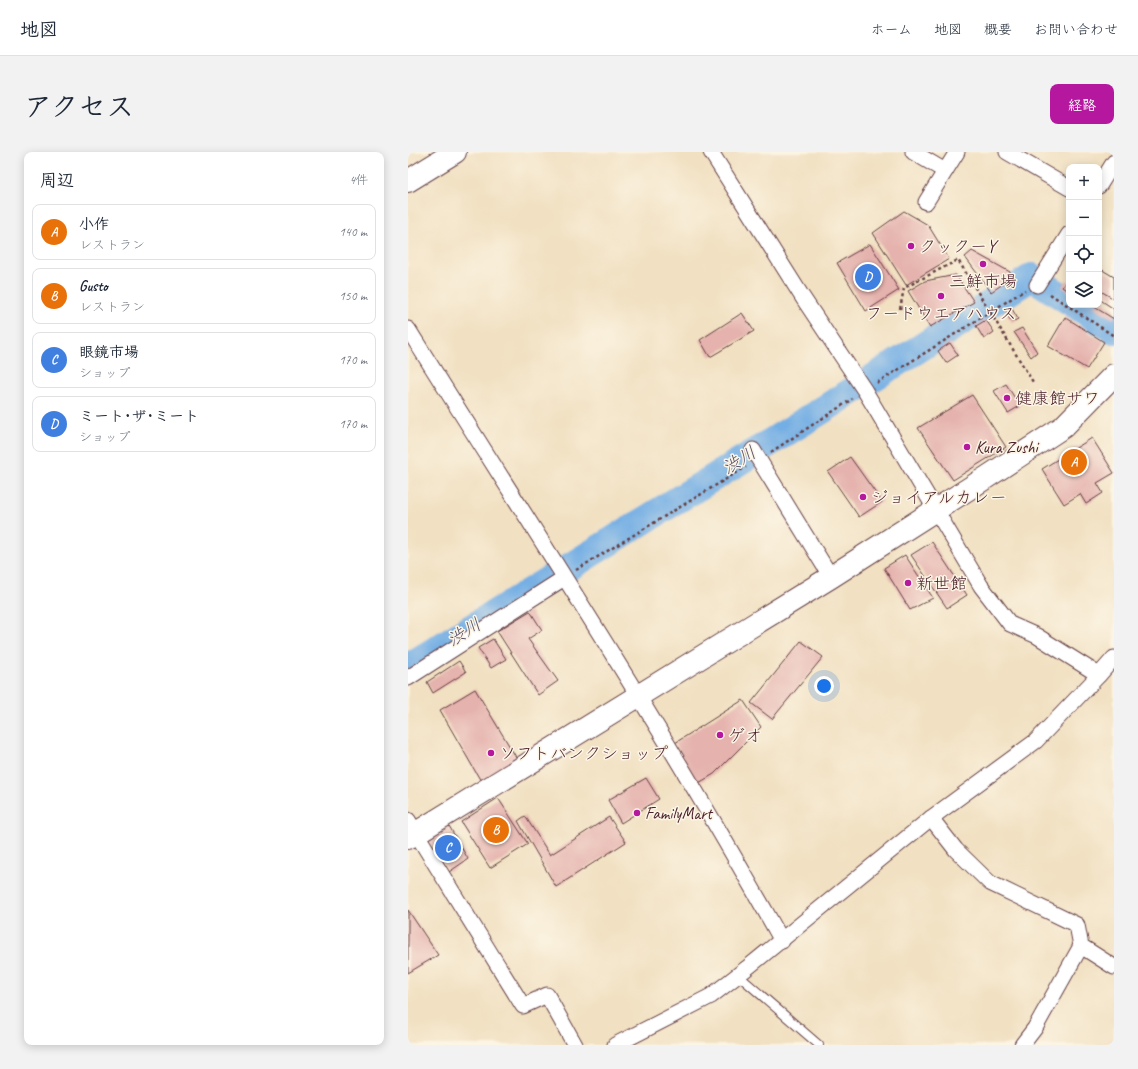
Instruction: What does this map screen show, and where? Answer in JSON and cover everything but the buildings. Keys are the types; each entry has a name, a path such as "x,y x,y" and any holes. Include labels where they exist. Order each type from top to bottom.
{"street":[{"path":"408,181 455,152"},
{"path":"711,152 862,388 981,586 1010,624 1037,636 1099,676"},
{"path":"913,152 945,171"},
{"path":"926,202 957,152"},
{"path":"1007,152 1066,186"},
{"path":"1102,181 1114,162"},
{"path":"1038,283 1068,236"},
{"path":"408,330 638,696 730,848 782,941"},
{"path":"575,1045 547,995 523,1006 411,830 638,696 831,577 987,477 1063,427 1114,375"},
{"path":"756,456 831,577"},
{"path":"408,678 562,574"},
{"path":"615,1045 643,1039 711,996 782,941 827,902 931,818 1036,741 1099,676 1114,658"},
{"path":"931,818 956,850 990,883 1077,925 1081,946 1035,1028 1022,1045"},
{"path":"1081,946 1114,967"}],"lane":[{"path":"738,975 819,1045"}],"path":[{"path":"900,309 904,288 958,260 984,300 989,311 1033,382"},
{"path":"562,574 756,456 862,388 1034,284 1038,283 1114,336"}],"waterway":[{"name":"渋川","path":"408,667 816,414 1032,277 1066,299"},
{"name":"渋川","path":"1080,308 1114,330"}],"place":[{"name":"クックーY","path":"911,246"},
{"name":"三鮮市場","path":"983,264"},
{"name":"ミート･ザ･ミート","path":"868,277"},
{"name":"フードウエアハウス","path":"941,296"},
{"name":"健康館サワ","path":"1007,398"},
{"name":"Kura Zushi","path":"967,447"},
{"name":"小作","path":"1074,462"},
{"name":"ジョイアルカレー","path":"863,497"},
{"name":"新世館","path":"908,583"},
{"name":"ゲオ","path":"720,735"},
{"name":"ソフトバンクショップ","path":"491,753"},
{"name":"FamilyMart","path":"637,813"},
{"name":"Gusto","path":"496,830"},
{"name":"眼鏡市場","path":"448,848"}]}
